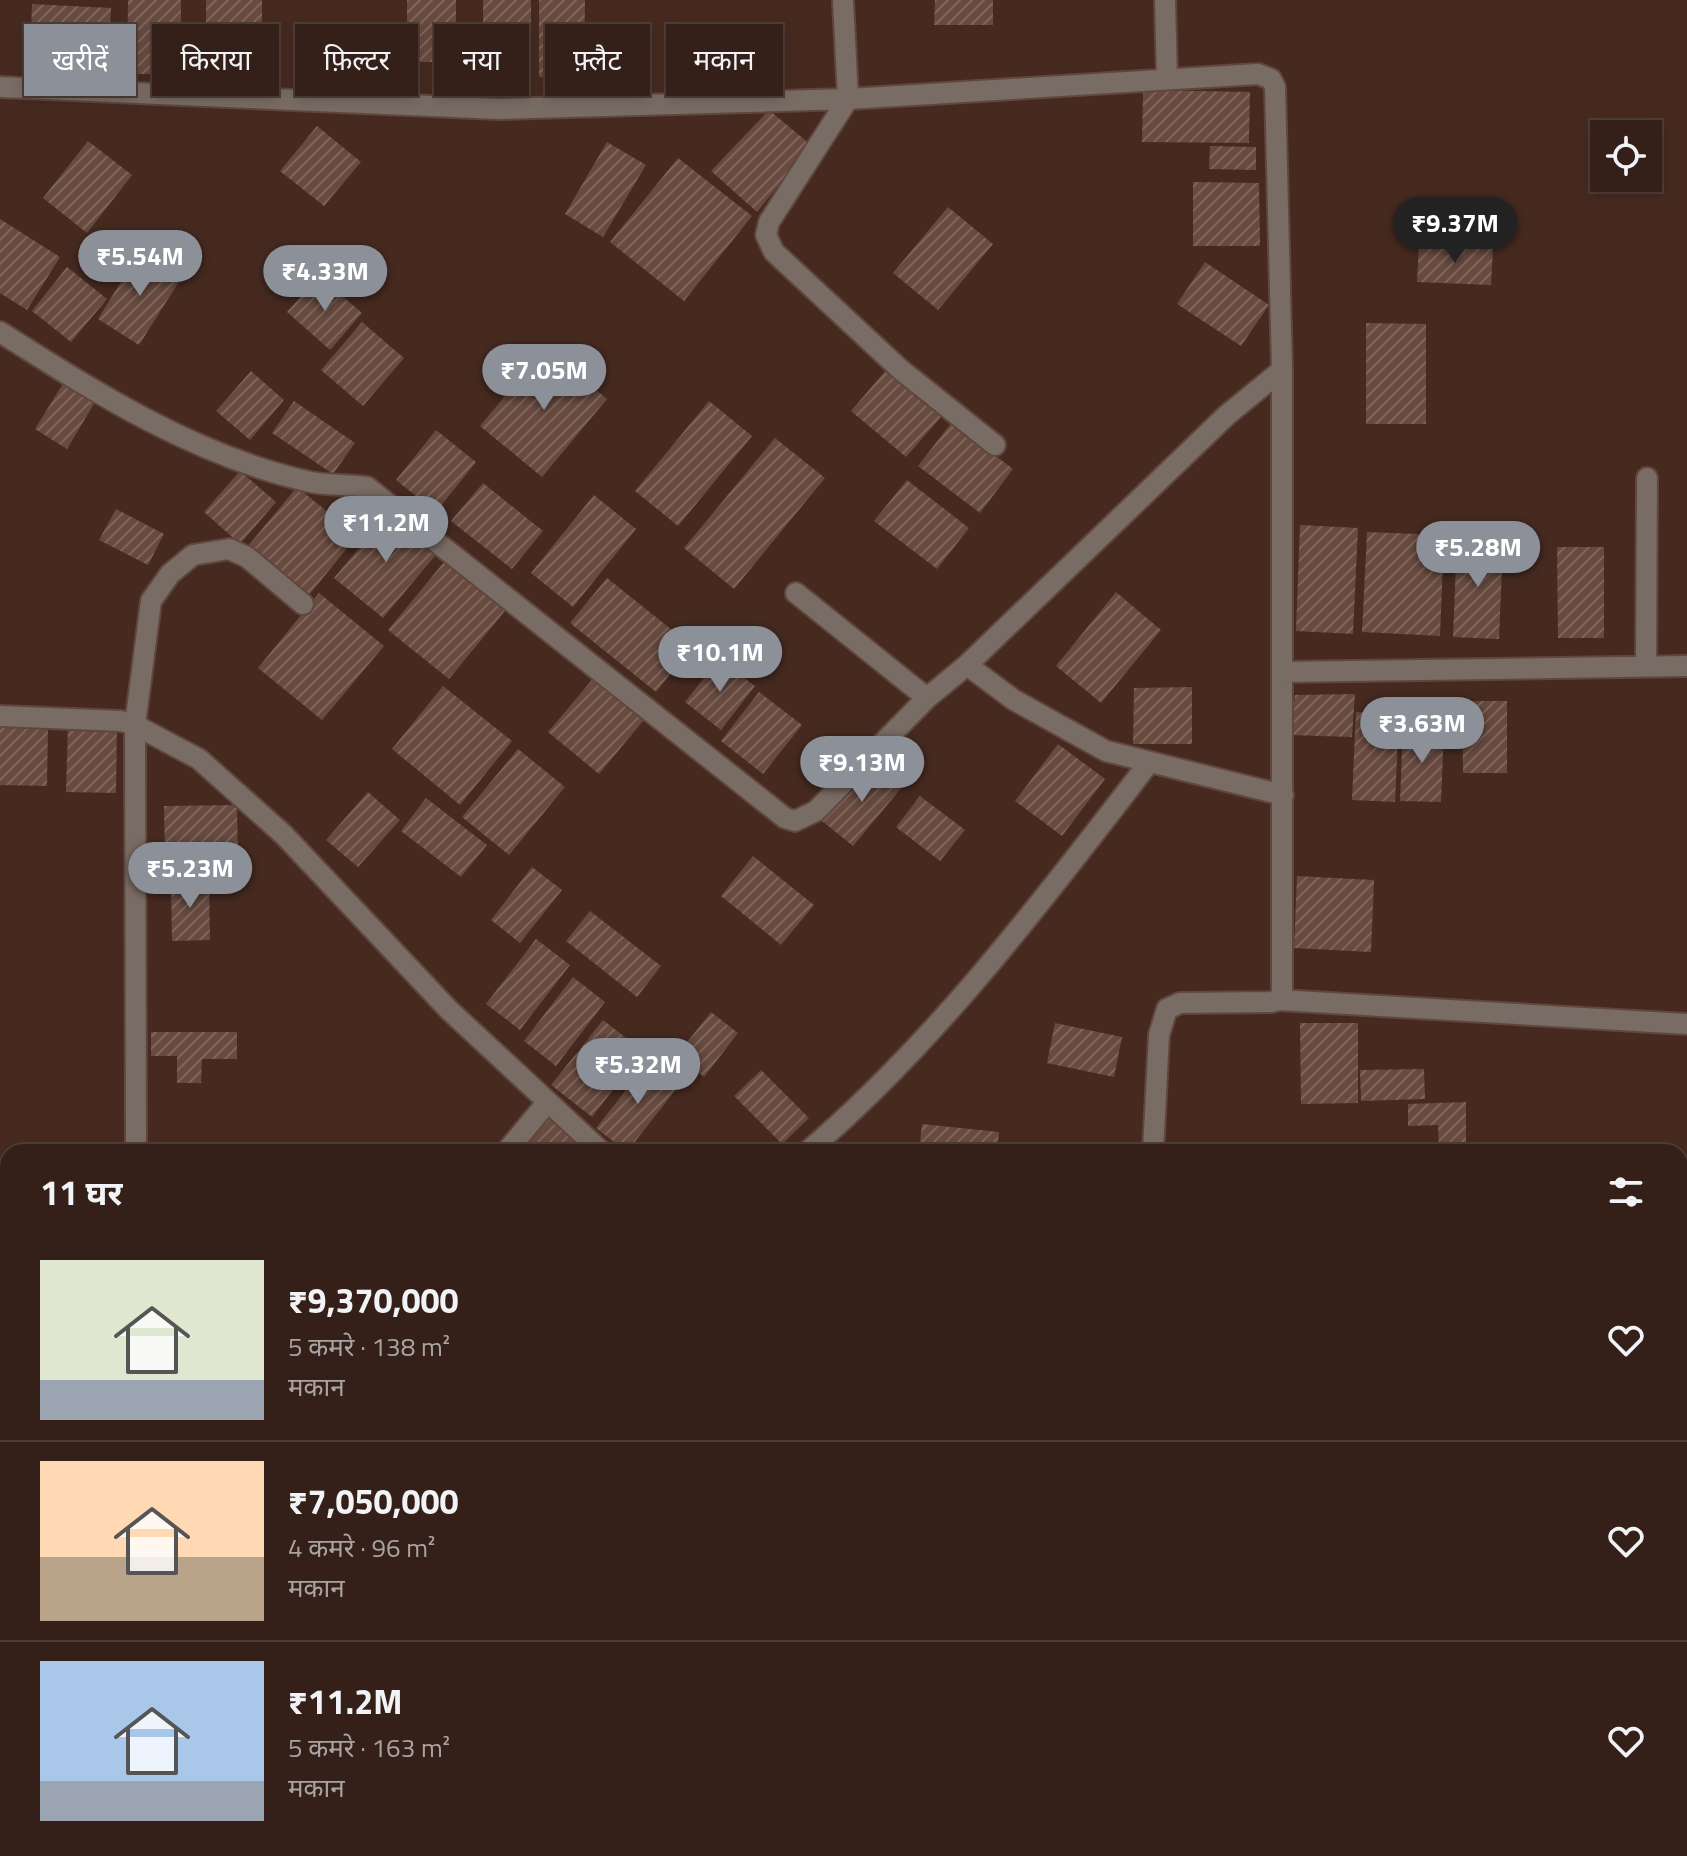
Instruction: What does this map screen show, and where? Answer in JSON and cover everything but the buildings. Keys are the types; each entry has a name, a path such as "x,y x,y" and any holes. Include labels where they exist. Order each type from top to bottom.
{"street":[{"path":"843,0 848,99 769,222 766,235 774,252 901,370 995,445"},
{"path":"1165,0 1167,77"},
{"path":"0,87 499,109 848,99 1167,77 1258,74 1271,79 1275,87 1282,370 1283,795 1282,992 1279,1000"},
{"path":"0,332 155,425 225,457 310,483 367,487 785,818 795,821 816,811 927,698 967,665 1227,415 1282,370"},
{"path":"1646,667 1647,478"},
{"path":"136,1144 135,725 151,601 170,574 193,555 229,549 247,557 303,604"},
{"path":"796,593 927,698"},
{"path":"967,665 1057,726 1106,751 1148,764 1283,795"},
{"path":"1282,672 1687,666"},
{"path":"0,716 135,725 199,759 284,835 449,1010 546,1104 593,1144"},
{"path":"816,1144 920,1043 1036,909 1148,764"},
{"path":"1153,1144 1159,1035 1167,1009 1180,1003 1279,1000 1687,1024"},
{"path":"513,1144 546,1104"}]}
